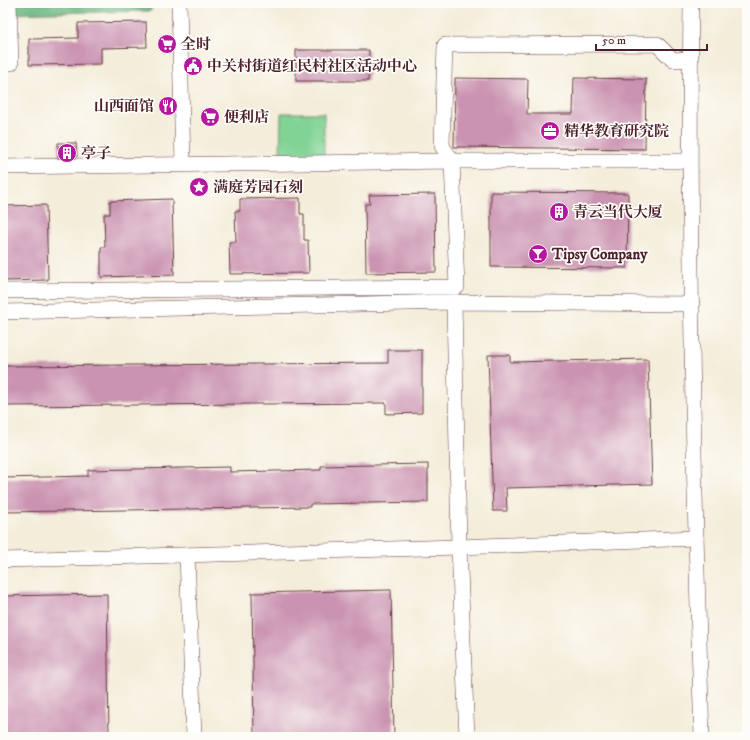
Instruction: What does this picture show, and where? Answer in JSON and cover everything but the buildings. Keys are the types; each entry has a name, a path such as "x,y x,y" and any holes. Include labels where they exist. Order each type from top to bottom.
{"street":[{"path":"9,3 10,63"},
{"path":"179,3 183,164"},
{"path":"691,3 690,162 692,304 696,538 702,737"},
{"path":"3,291 457,287 452,161 442,146 444,45 657,44 673,60 690,59"},
{"path":"3,167 452,161 690,162"},
{"path":"3,312 454,302 692,304"},
{"path":"454,302 459,547 467,737"},
{"path":"3,560 459,547 696,538"},
{"path":"187,555 194,737"}],"green space":[{"path":"3,3 151,3 151,11 3,14"},
{"path":"281,113 324,113 324,156 280,156"}],"place":[{"name":"全时","path":"167,44"},
{"name":"中关村街道红民村社区活动中心","path":"193,66"},
{"name":"山西面馆","path":"168,106"},
{"name":"便利店","path":"210,117"},
{"name":"精华教育研究院","path":"550,131"},
{"name":"亭子","path":"67,153"},
{"name":"满庭芳园石刻","path":"199,187"},
{"name":"青云当代大厦","path":"559,212"},
{"name":"Tipsy Company","path":"538,254"}]}
